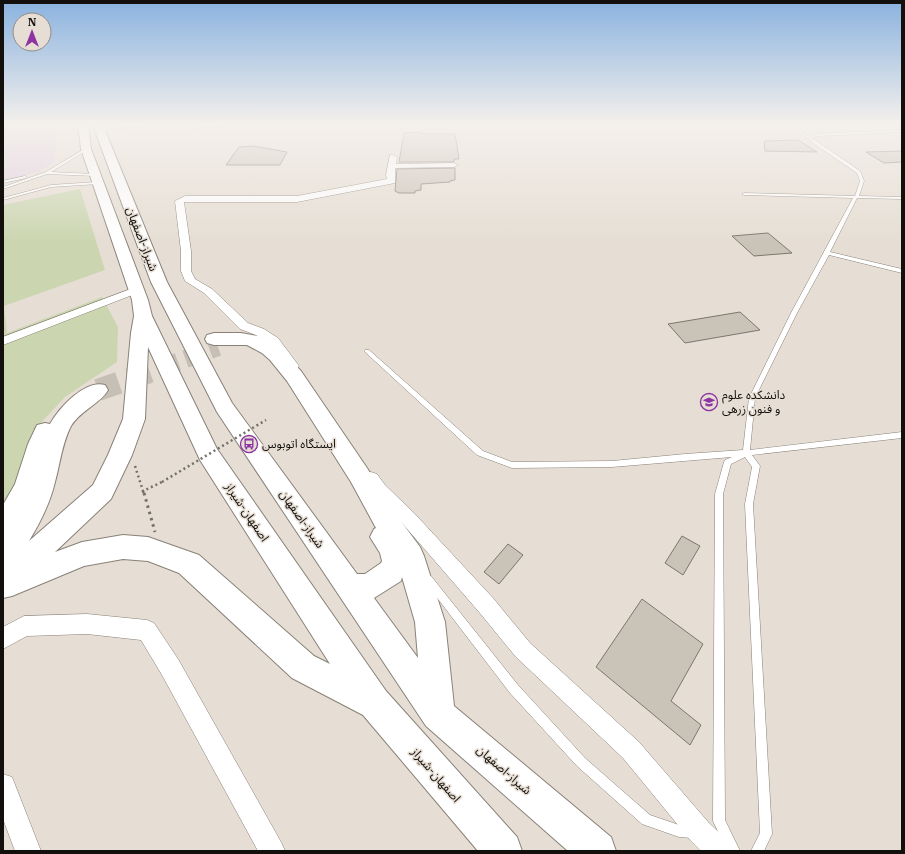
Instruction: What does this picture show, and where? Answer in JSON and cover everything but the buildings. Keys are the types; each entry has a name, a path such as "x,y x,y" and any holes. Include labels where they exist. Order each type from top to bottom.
{"highway":[{"name":"اصفهان-شیراز","path":"91,163 136,290 143,316 208,454 374,703 502,851"},
{"name":"شیراز-اصفهان","path":"113,163 159,282 224,407 438,714 598,851"},
{"path":"3,574 41,548 102,492 120,455 134,419 140,333 143,316"},
{"path":"350,588 369,587 391,572 396,562 392,547 363,508 277,369 266,357 252,350 216,343 233,337 245,338 268,347 283,361 358,475 383,517 410,556 430,622 438,714"},
{"path":"3,528 20,499 41,441 53,420 79,393 98,386 69,413 61,425 55,439 44,482 35,506 3,558"},
{"path":"3,584 12,583 82,554 123,547 148,549 189,564 303,666 374,703"}],"street":[{"path":"392,163 390,176 392,180 297,199 186,199 179,201 186,251 186,271 191,281 208,291 219,300 244,326 260,332 274,341 315,397 379,490 408,518 476,594 523,650 632,750 700,832 720,851"},
{"path":"421,163 454,165"},
{"path":"3,341 136,290"},
{"path":"3,639 24,626 87,624 147,630 170,666 272,851"},
{"path":"3,786 28,851"}],"lane":[{"path":"3,188 47,173 63,163"},
{"path":"757,851 766,834 749,504 756,466 746,453 752,398 794,313 856,197 862,181 860,172 846,163"},
{"path":"3,182 47,173 96,179"},
{"path":"3,199 52,186 96,179"},
{"path":"744,194 902,198"},
{"path":"827,253 902,271"},
{"path":"367,351 480,453 512,464 612,464 746,453 902,435"},
{"path":"734,851 719,821 719,494 728,462 746,453"},
{"path":"410,556 514,689 581,762 646,820 679,831 700,832"}],"path":[{"path":"143,491 162,482 266,420"},
{"path":"120,455 134,461 143,491 155,533 148,549"}],"shaded area":[{"path":"3,163 52,163 38,172 3,180"}],"green space":[{"path":"80,189 105,270 4,306 7,333 102,297 118,327 117,362 65,397 37,427 9,501 3,510 3,205"}],"tunnel":[{"path":"161,368 218,347"},
{"path":"98,390 164,367"}],"place":[{"name":"دانشکده علوم و فنون زرهی","path":"709,402"},
{"name":"ایستگاه اتوبوس","path":"249,444"}]}
